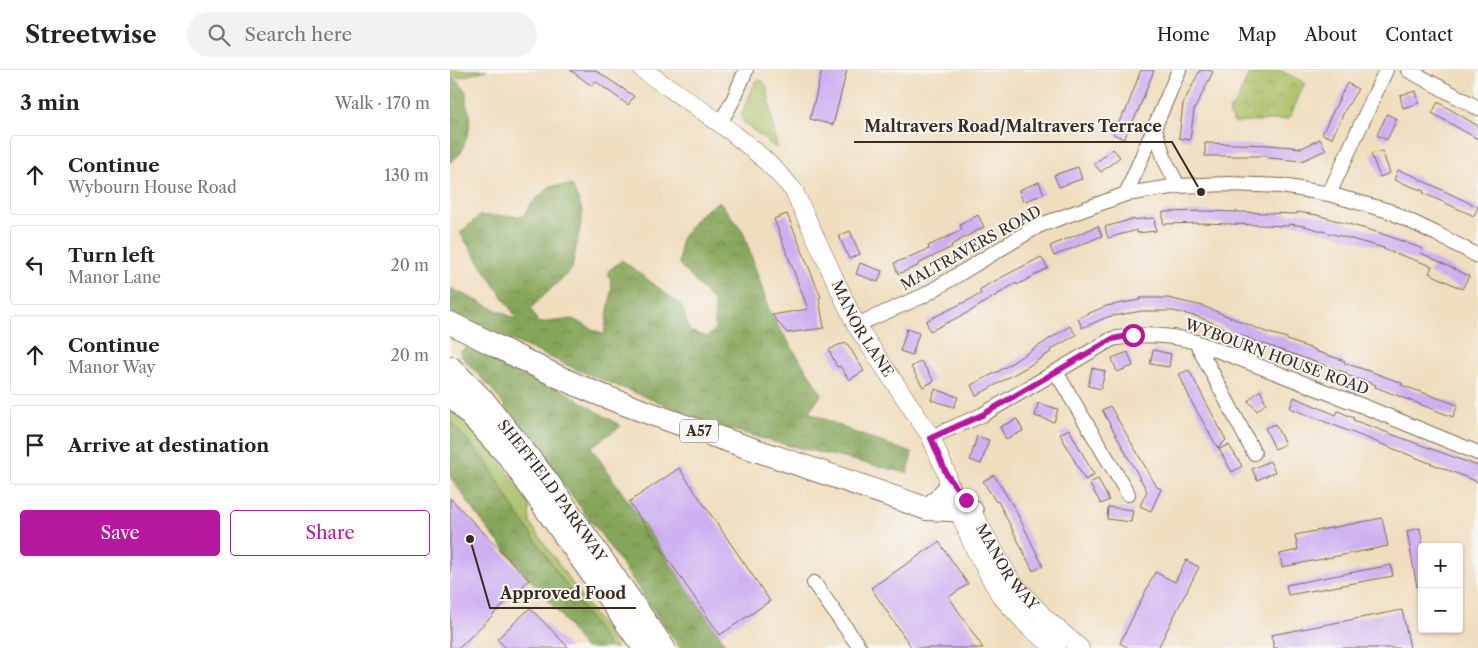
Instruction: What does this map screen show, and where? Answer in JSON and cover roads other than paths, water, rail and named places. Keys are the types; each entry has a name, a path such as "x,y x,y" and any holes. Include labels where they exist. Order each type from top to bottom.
{"highway":[{"name":"A57","path":"450,323 599,394 680,425 868,487 927,509 965,511"},
{"name":"SHEFFIELD PARKWAY","path":"450,367 485,402 546,479 664,648"},
{"name":"SHEFFIELD PARKWAY","path":"450,393 509,457 644,648"},
{"path":"927,509 938,502 948,482"}],"street":[{"name":"MANOR LANE","path":"643,70 757,152 781,175 794,191 856,325 931,438 948,482 965,511 974,548 1006,604"},
{"path":"720,124 746,70"},
{"path":"1126,194 1179,70"},
{"path":"1329,194 1386,70"},
{"path":"1408,70 1478,108"},
{"path":"1154,126 1165,160 1178,186"},
{"name":"MALTRAVERS ROAD","path":"856,325 923,296 1038,226 1126,194 1178,186 1228,184 1282,186 1329,194 1389,211 1478,256"},
{"name":"WYBOURN HOUSE ROAD","path":"931,438 982,415 1112,339 1153,334 1175,336 1196,342 1368,408 1478,453"},
{"path":"1196,342 1254,453"},
{"path":"1056,372 1128,494"},
{"name":"MANOR WAY","path":"965,511 1011,581 1068,646"},
{"path":"814,583 860,648"},
{"name":"MANOR WAY","path":"1006,604 1030,628 1068,646"}],"place":[{"name":"Maltravers Road/Maltravers Terrace","path":"1201,192"},
{"name":"Approved Food","path":"470,539"}]}
